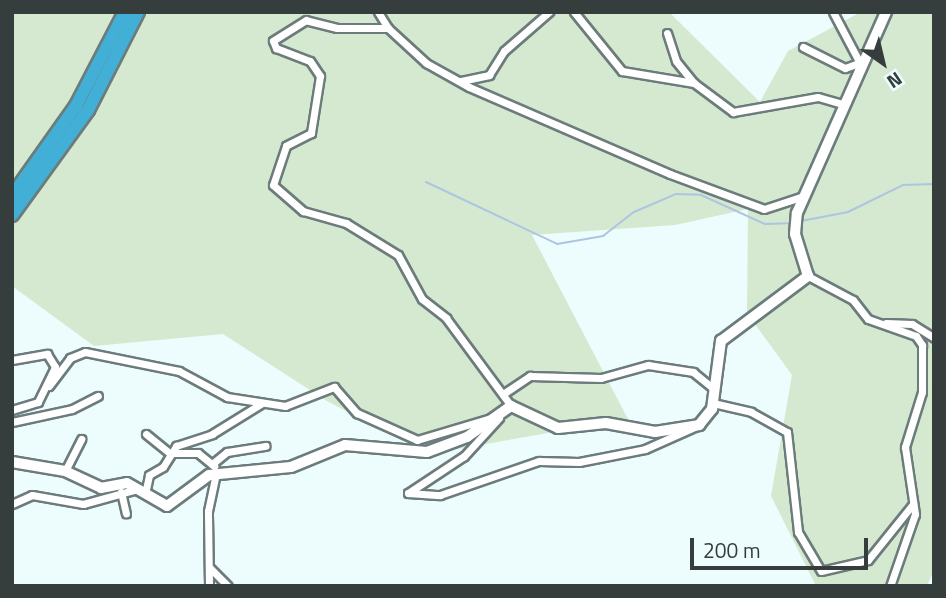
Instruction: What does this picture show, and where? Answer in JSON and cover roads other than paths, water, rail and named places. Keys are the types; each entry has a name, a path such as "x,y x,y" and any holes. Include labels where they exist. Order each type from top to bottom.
{"highway":[{"path":"12,197 72,113 125,12"},
{"path":"12,215 82,118 138,12"}],"street":[{"path":"378,12 388,27 426,63 460,82 764,209 802,197"},
{"path":"460,82 489,75 504,51 549,12"},
{"path":"574,12 622,71 694,83"},
{"path":"834,12 860,64"},
{"path":"886,12 860,64 802,197 794,234 808,276 882,324 922,345 922,392 905,447 915,514 890,586"},
{"path":"388,27 337,28 306,20 273,41 310,61 320,76 311,132 286,146 273,185 303,211 346,223 392,250 426,304 446,318 506,392 508,407 464,456 408,493 440,495 540,461 579,462 645,449 699,425 713,403 721,341 808,276"},
{"path":"667,33 676,61 694,83 738,113 818,97 842,104"},
{"path":"803,47 845,68 860,64"},
{"path":"882,324 912,324 934,338"},
{"path":"12,410 38,402 77,354 114,354 142,368 179,370 227,397 262,403 294,406 334,387 357,413 418,440 491,418"},
{"path":"12,360 51,356 49,386"},
{"path":"506,392 530,376 601,378 648,365 693,372 713,388"},
{"path":"12,422 72,409 98,396"},
{"path":"142,492 149,475 180,443 212,434 262,403"},
{"path":"713,403 745,410 787,432 798,532 821,571 869,560 914,503"},
{"path":"12,462 65,471 91,486 127,483 167,506 216,470 292,467 345,445 427,452 467,437 508,407"},
{"path":"508,407 558,428 606,423 654,432 699,425"},
{"path":"146,434 172,454 198,453 216,470"},
{"path":"65,471 81,439"},
{"path":"209,586 208,512 216,470 227,452 266,446"},
{"path":"12,504 32,495 83,503 121,492 142,492"},
{"path":"121,492 126,513"},
{"path":"210,568 228,586"}],"waterway":[{"path":"426,182 557,244 603,236 634,212 676,194 701,195 765,224 789,223"},
{"path":"801,221 848,212 903,185 934,184"}]}
